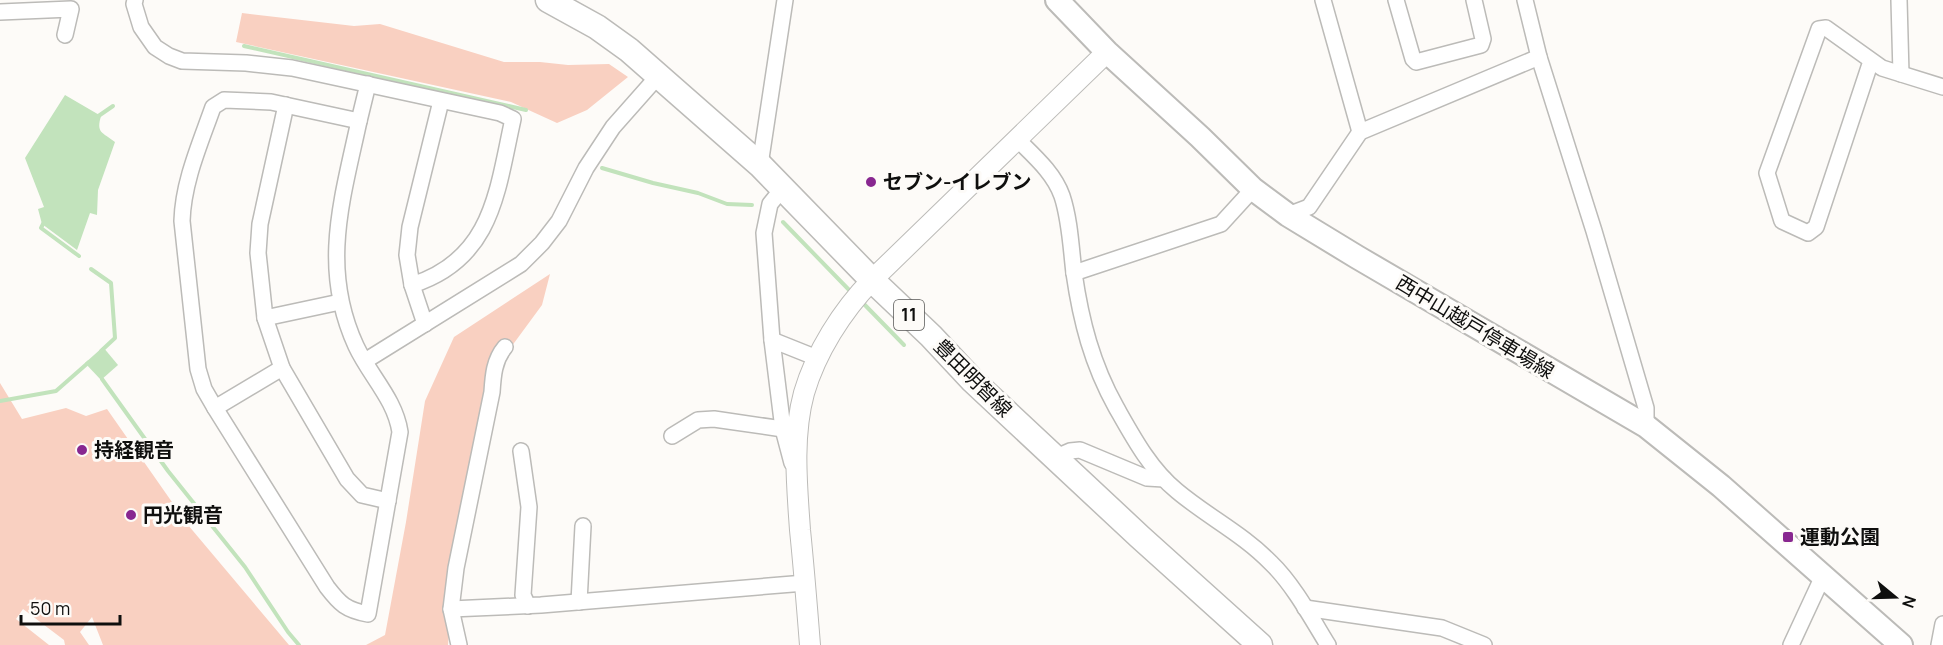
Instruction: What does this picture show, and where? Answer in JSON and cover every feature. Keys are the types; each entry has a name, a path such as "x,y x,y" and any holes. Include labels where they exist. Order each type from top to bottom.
{"main road":[{"name":"豊田明智線","path":"548,0 597,27 659,75 760,165 973,381 1054,458 1260,645"},
{"name":"西中山越戸停車場線","path":"1057,0 1107,52 1253,189 1288,215 1646,426 1721,486 1901,645"}],"street":[{"path":"135,0 134,4 141,27 155,47 182,61 246,63 292,68 500,113 513,119 494,203 488,220 477,239 464,255 445,270 424,282 412,285"},
{"path":"760,165 785,0"},
{"path":"1323,0 1360,132"},
{"path":"1396,0 1413,59 1416,62 1481,45 1484,39 1474,0"},
{"path":"1525,0 1539,57 1646,408 1646,426"},
{"path":"1899,0 1901,74"},
{"path":"0,12 70,9 65,35"},
{"path":"1871,62 1816,228 1808,232 1782,221 1767,173 1819,29 1826,28 1871,62 1943,87"},
{"path":"810,645 796,481 798,425 804,394 817,358 855,297 1107,52"},
{"path":"1288,215 1310,207 1360,132 1539,57"},
{"path":"364,361 521,264 542,243 559,221 586,168 613,127 659,75"},
{"path":"359,121 271,102 224,100 213,107 185,189 182,220 195,348 204,389 327,586 350,610 368,614 399,443 398,423 388,398 364,361 351,332 340,302 336,267 339,214 368,84"},
{"path":"425,324 412,285 408,255 410,227 441,101"},
{"path":"286,105 260,224 258,253 265,318 282,368 347,479 362,495 388,501"},
{"path":"1017,139 1046,167 1062,196 1082,322 1093,356 1117,408 1143,453 1164,479 1202,510 1252,545 1273,564 1328,645"},
{"path":"783,188 770,204 764,233 772,339 783,429 796,481"},
{"path":"1074,273 1221,224 1253,189"},
{"path":"265,318 340,302"},
{"path":"772,339 817,358"},
{"path":"459,645 451,609 456,568 492,392 495,365 498,355 505,347"},
{"path":"215,408 282,368"},
{"path":"672,436 698,420 706,419 783,429"},
{"path":"1054,458 1070,451 1080,450 1147,478 1164,479"},
{"path":"521,451 528,507 523,595 528,606"},
{"path":"579,602 583,526"},
{"path":"1791,645 1823,576"},
{"path":"451,609 528,606 805,583"},
{"path":"1305,608 1442,628 1484,645"},
{"path":"1939,645 1943,624"}],"shaded area":[{"path":"242,13 354,26 380,24 504,62 609,64 628,77 587,110 557,123 511,102 236,42"},
{"path":"65,95 101,116 100,129 115,142 98,190 97,215 90,213 77,250 42,224 38,209 44,207 25,158"},
{"path":"550,274 542,305 492,373 455,552 448,645 366,645 385,635 425,401 454,337"},
{"path":"103,347 118,365 101,380 85,363"},
{"path":"0,383 22,419 66,408 86,416 107,409 188,525 289,645 103,645 92,617 80,632 89,645 65,645 64,640 23,609 16,619 49,645 0,645"}],"waterway":[{"path":"244,46 526,110"},
{"path":"97,117 113,106"},
{"path":"602,168 698,193 727,204 752,205"},
{"path":"44,222 41,228 79,256"},
{"path":"783,222 853,294"},
{"path":"91,269 111,283 115,338 101,351"},
{"path":"861,301 904,345"},
{"path":"0,401 56,391 89,362"},
{"path":"102,379 168,471 245,567 299,645"}],"place":[{"name":"セブン-イレブン","path":"871,182"},
{"name":"持経観音","path":"82,450"},
{"name":"円光観音","path":"131,515"},
{"name":"運動公園","path":"1788,537"}]}
